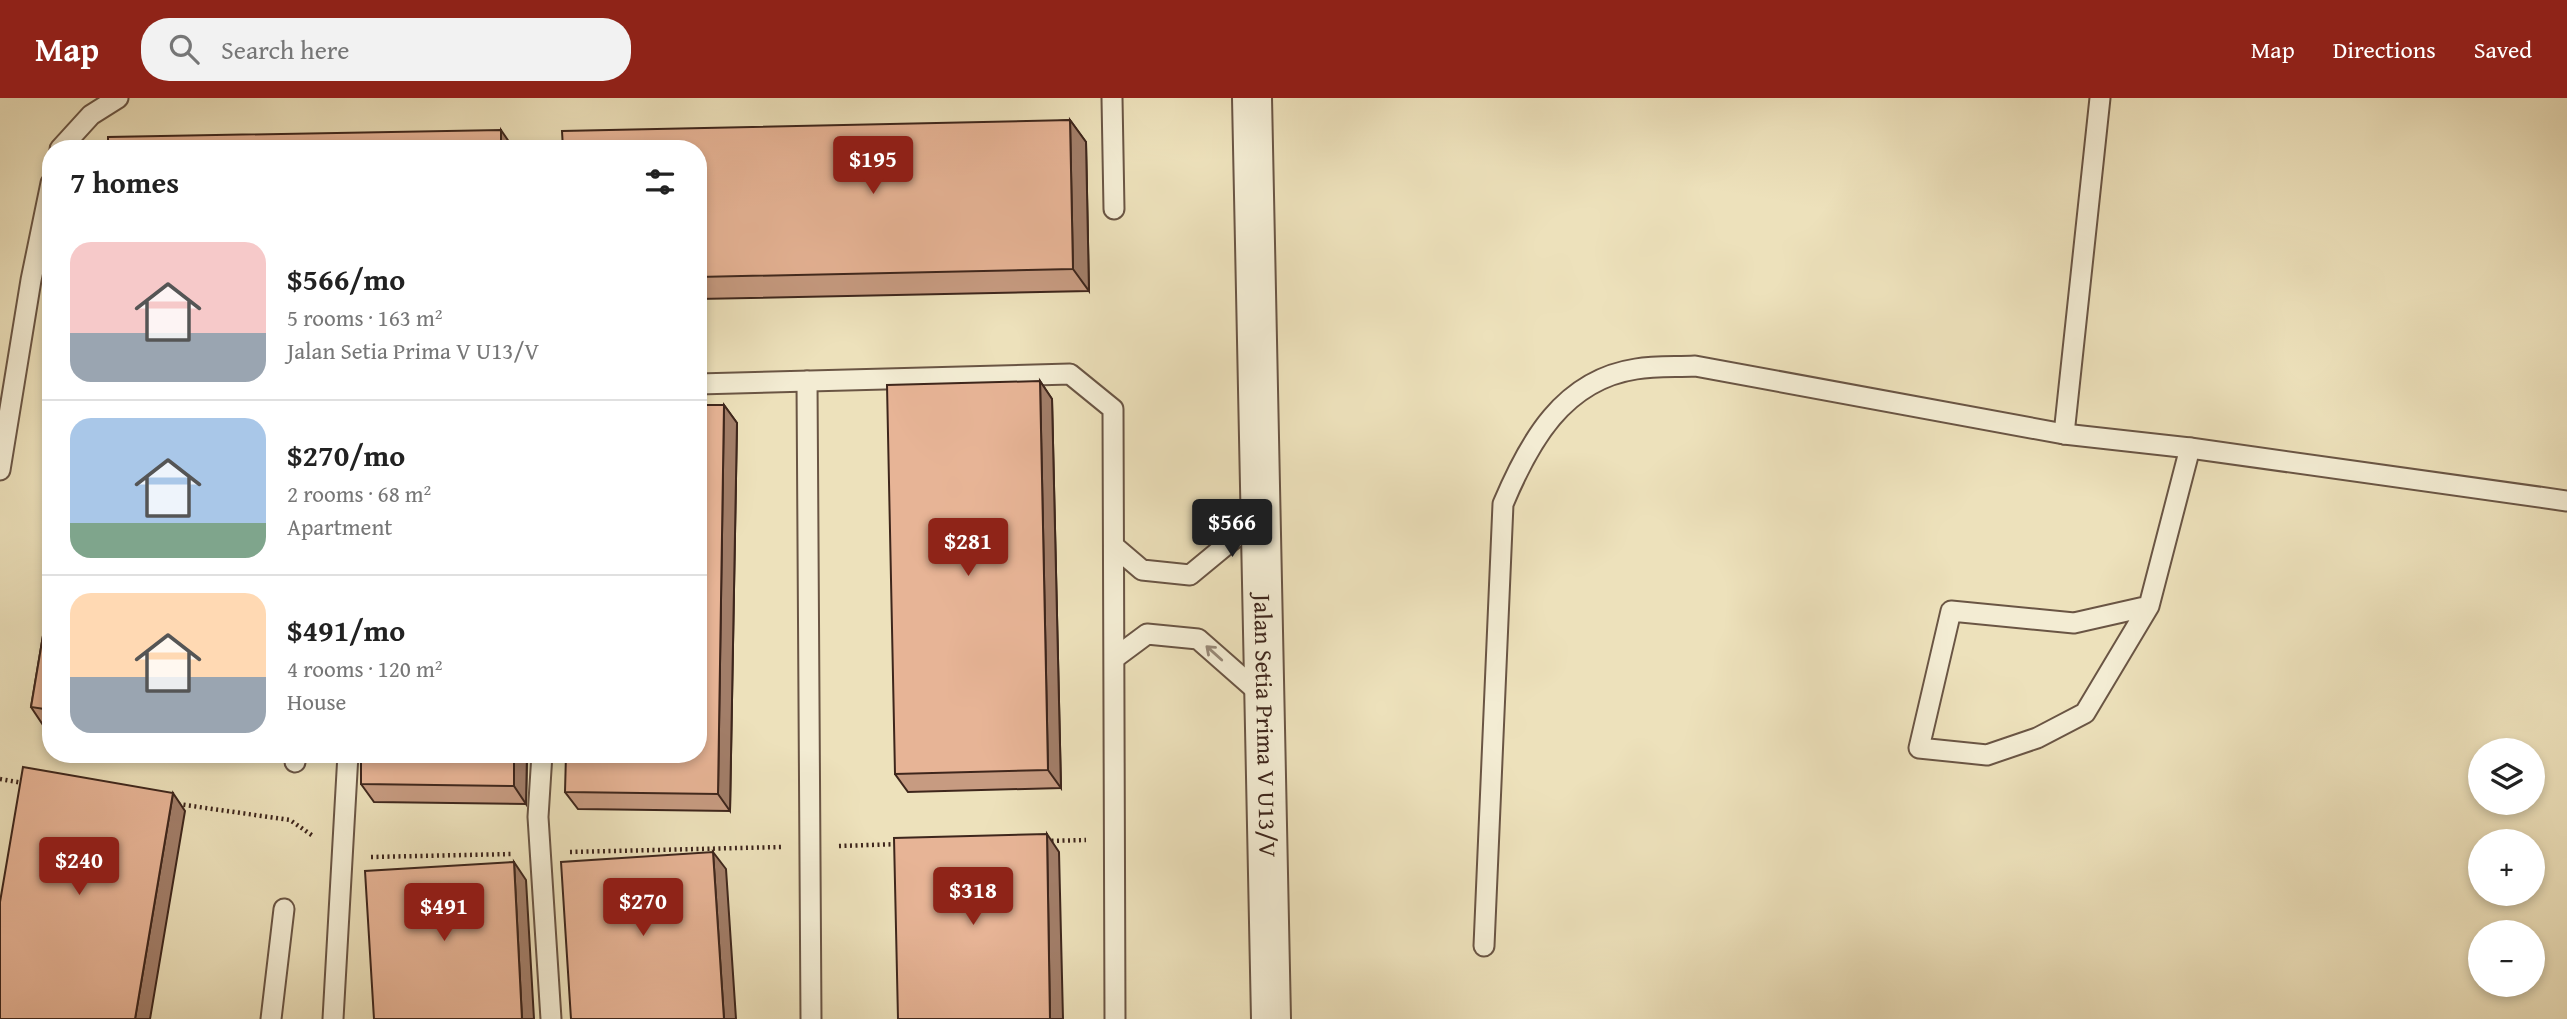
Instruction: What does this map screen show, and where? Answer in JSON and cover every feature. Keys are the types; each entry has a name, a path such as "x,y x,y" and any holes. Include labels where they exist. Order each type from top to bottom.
{"street":[{"name":"Jalan Setia Prima V U13/V","path":"1252,98 1271,1019"}],"lane":[{"path":"68,140 92,115 118,98"},
{"path":"1112,98 1114,209"},
{"path":"2064,434 2100,98"},
{"path":"0,470 42,227"},
{"path":"1484,946 1503,504 1524,455 1558,410 1591,382 1635,369 1695,366 2064,434 2190,448 2567,501"},
{"path":"707,384 1070,374 1113,409 1116,657 1115,1019"},
{"path":"807,381 810,1019"},
{"path":"2149,606 2074,623 1951,611 1919,748 1987,755 2037,738 2085,713 2149,606 2190,448"},
{"path":"1115,547 1142,570 1190,575 1261,516"},
{"path":"1116,657 1147,634 1198,639 1265,698"},
{"path":"333,1019 347,763"},
{"path":"541,763 538,817 551,1019"},
{"path":"271,1019 284,909"}],"building":[{"path":"1070,120 1073,269 707,277 707,140 562,140 562,131"},
{"path":"501,130 501,140 108,140 108,137"},
{"path":"1040,381 1048,770 895,774 887,385"},
{"path":"707,405 724,405 718,794 565,792 566,763 707,763"},
{"path":"42,642 42,709 31,707"},
{"path":"361,763 514,763 514,786 361,784"},
{"path":"23,767 173,793 135,1019 0,1019 0,902"},
{"path":"1047,834 1050,1019 898,1019 894,838"},
{"path":"713,852 724,1019 571,1019 561,862"},
{"path":"514,862 522,1019 374,1019 365,871"}]}
